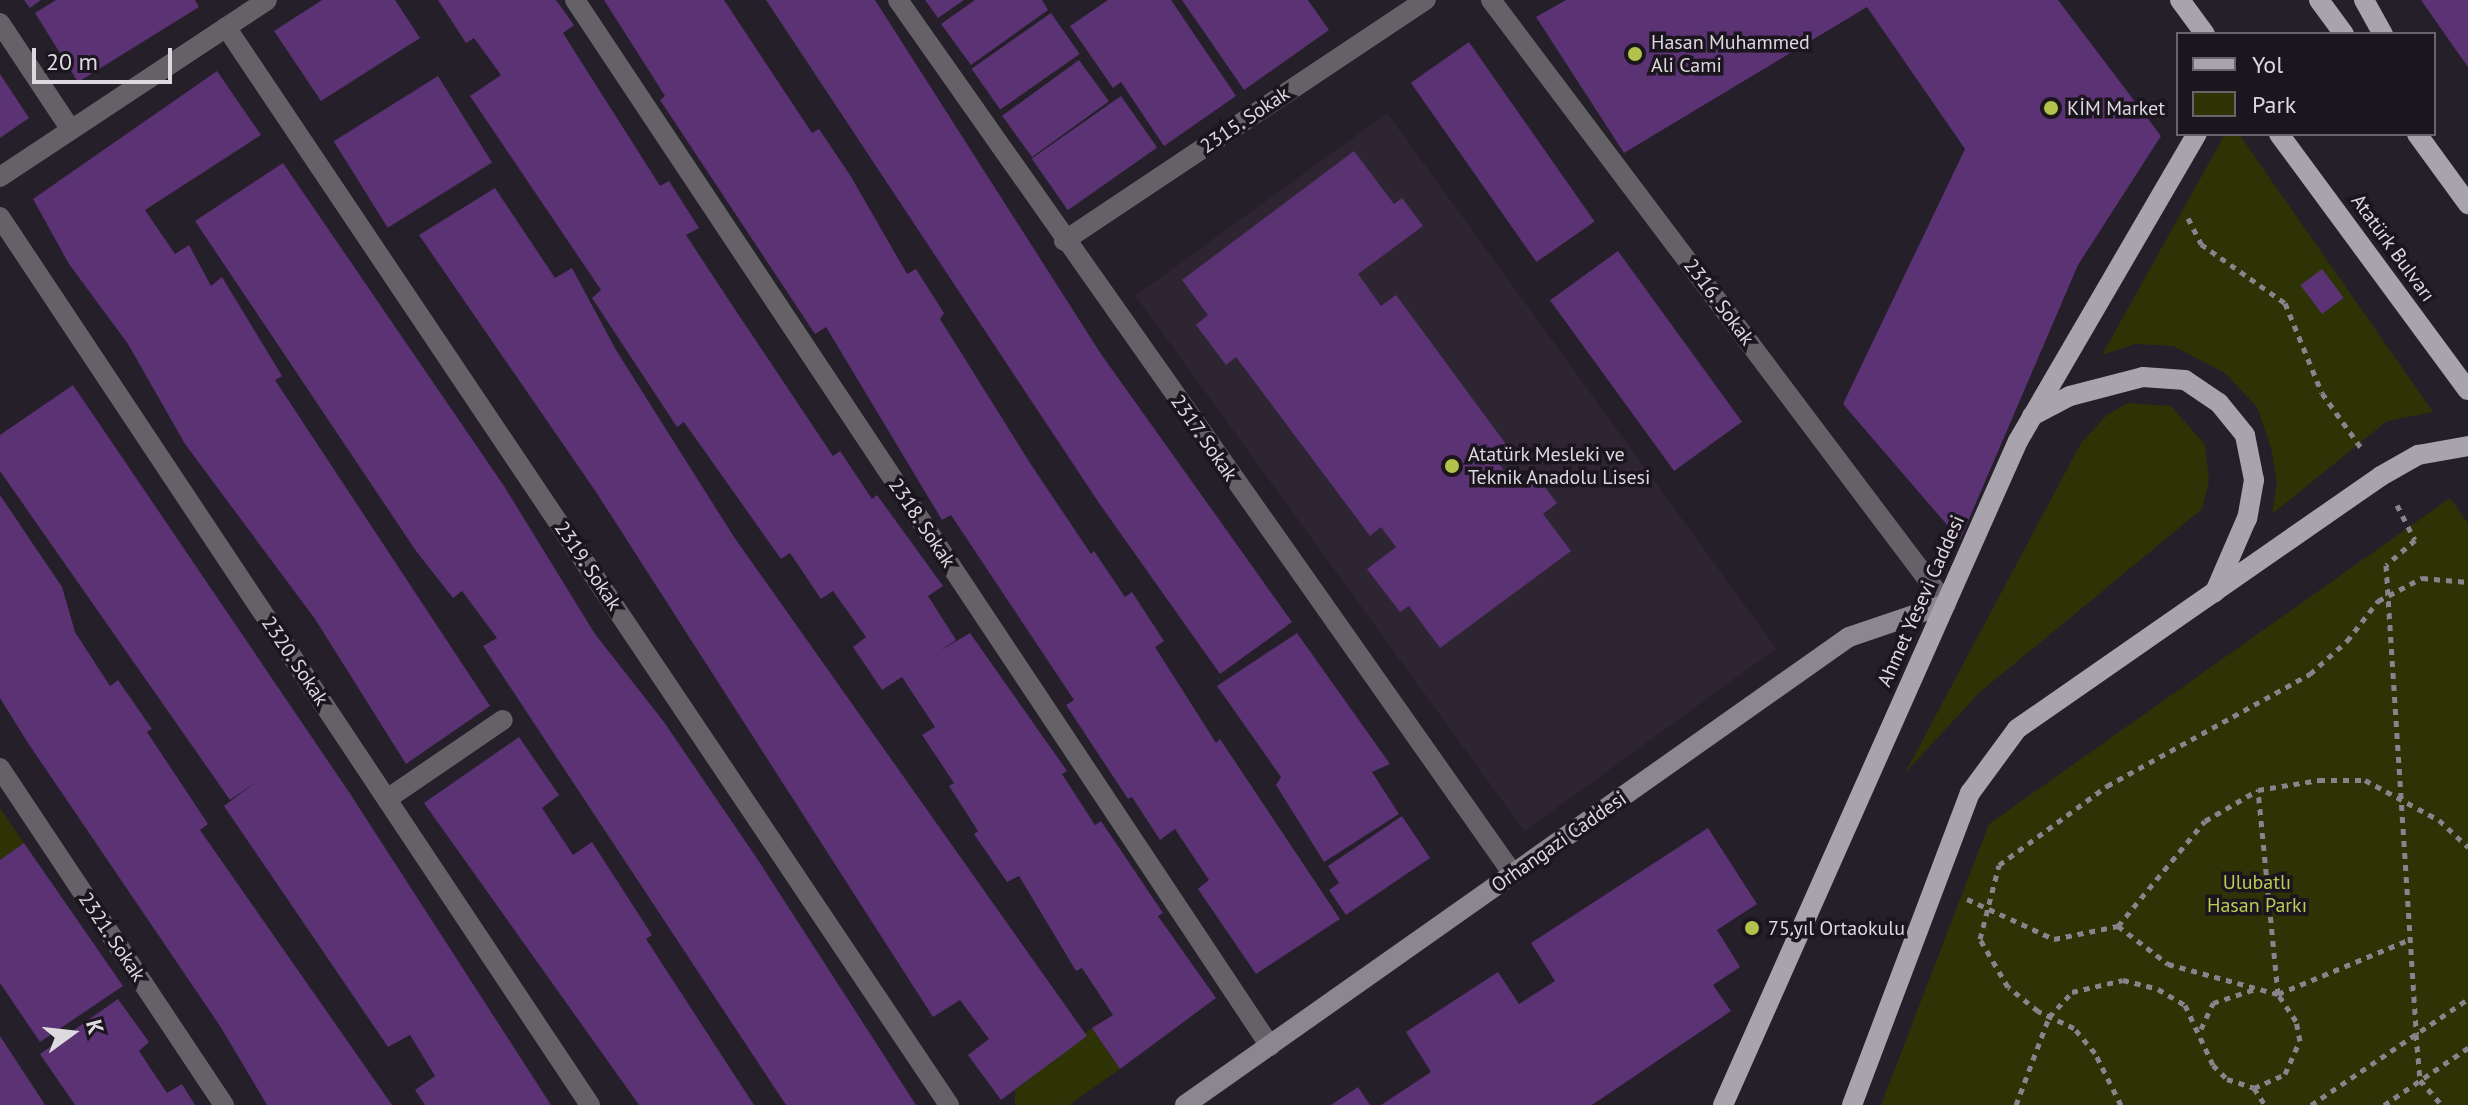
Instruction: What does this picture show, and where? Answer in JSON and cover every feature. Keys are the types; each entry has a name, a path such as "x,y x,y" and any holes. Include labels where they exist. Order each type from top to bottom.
{"main road":[{"path":"2180,0 2204,32"},
{"path":"2319,0 2343,32"},
{"path":"2364,0 2382,32"},
{"name":"Ahmet Yesevi Caddesi","path":"1723,1105 2032,416 2196,136"},
{"name":"Atatürk Bulvarı","path":"2280,136 2468,390"},
{"path":"2418,136 2468,204"},
{"path":"2032,416 2070,396 2143,377 2185,380 2219,403 2245,435 2254,480 2247,518 2214,594"},
{"path":"1852,1105 1970,793 2017,729 2381,476 2418,455 2468,446"},
{"name":"Orhangazi Caddesi","path":"1185,1105 1849,637 1946,604"}],"street":[{"path":"0,177 267,0"},
{"name":"2318. Sokak","path":"575,0 1270,1046"},
{"name":"2317. Sokak","path":"898,0 1064,241 1513,874"},
{"name":"2315. Sokak","path":"1064,241 1392,9 1426,0"},
{"name":"2316. Sokak","path":"1491,0 1946,604"},
{"path":"0,23 71,130"},
{"name":"2319. Sokak","path":"226,27 949,1105"},
{"name":"2320. Sokak","path":"0,217 590,1105"},
{"path":"387,799 503,720"},
{"name":"2321. Sokak","path":"0,768 224,1105"}],"path":[{"path":"2169,182 2201,244 2285,303 2322,393 2381,476 2415,540 2386,565 2420,1080 2442,1105"},
{"path":"2121,1105 2095,1053 2074,1028 2049,1017 2008,987 1980,939 1984,909 1999,865 2107,786 2310,674 2389,596 2422,578 2468,582"},
{"path":"1936,882 1984,909 2054,939 2118,926 2205,821 2258,790 2319,780 2365,780 2439,820 2468,847"},
{"path":"2254,1088 2285,1074 2300,1041 2296,1021 2278,994 2258,790"},
{"path":"2118,926 2168,964 2278,994 2411,939"},
{"path":"2016,1105 2049,1017 2072,992 2123,980 2158,989 2185,1005 2201,1031 2213,1065 2227,1079 2254,1088 2265,1105"},
{"path":"2201,1031 2213,1003 2260,989"},
{"path":"2311,1105 2468,999"},
{"path":"2384,1105 2468,1048"}],"shaded area":[{"name":"Atatürk Mesleki ve Teknik Anadolu Lisesi","path":"1387,113 1776,649 1525,831 1135,296"}],"green space":[{"path":"2224,136 2240,136 2433,412 2387,421 2272,514 2277,483 2271,448 2257,407 2225,373 2173,346 2135,344 2102,355"},
{"path":"2128,403 2171,406 2205,445 2209,481 2202,509 1980,692 1905,773 2081,443 2107,415"},
{"name":"Ulubatlı Hasan Parkı","path":"2450,498 2468,523 2468,1105 1881,1105 1989,824"},
{"path":"0,808 24,843 0,860"},
{"path":"1092,1028 1120,1069 1069,1105 1015,1105 1015,1090"}],"building":[{"path":"24,0 41,0 30,8"},
{"path":"56,0 195,0 199,7 78,82 35,13"},
{"path":"322,0 395,0 420,38 321,101 274,31"},
{"path":"438,0 556,0 574,25 563,33 660,186 669,181 699,228 686,235 736,311 833,456 840,451 872,499 877,495 943,586 928,596 956,640 940,651 970,633 1067,771 1062,774 1095,825 1101,821 1163,913 1158,916 1216,998 1120,1069 1092,1028 1113,1015 1082,968 1076,971 1019,876 1007,882 974,834 978,831 949,786 954,783 922,735 935,727 902,677 882,690 853,647 866,637 833,591 821,599 790,553 781,559 684,422 677,427 592,298 601,290 470,96 501,75 474,38 466,43"},
{"path":"604,0 724,0 812,133 819,129 850,175 907,274 916,269 944,313 940,319 1030,463 1091,554 1094,551 1125,597 1132,592 1164,641 1155,647 1216,743 1220,739 1340,919 1256,974 1198,889 1209,880 1175,829 1160,840 1132,797 1128,799 1066,705 1074,700 951,515 942,520 826,327 815,334 660,100 665,96"},
{"path":"766,0 875,0 1101,354 1292,622 1220,674 1099,503"},
{"path":"925,0 964,0 938,18"},
{"path":"975,0 1042,0 1048,10 971,65 941,24"},
{"path":"1108,0 1171,0 1236,96 1164,146 1121,82 1113,88 1070,26"},
{"path":"1182,0 1308,0 1329,30 1244,90"},
{"path":"1566,0 2058,0 2161,136 2078,265 1960,540 1843,404 1965,149 1867,7 1624,153 1536,17"},
{"path":"2421,0 2468,0 2468,67 2451,43"},
{"path":"1051,13 1080,54 1000,110 972,69"},
{"path":"1469,42 1595,221 1536,262 1411,83"},
{"path":"1079,60 1109,101 1032,157 1002,116"},
{"path":"217,71 261,135 145,210 175,254 189,245 211,286 222,277 282,376 275,380 490,706 406,764 315,619 185,444 128,344 69,264 33,199"},
{"path":"0,74 29,118 0,138"},
{"path":"438,76 492,163 388,228 334,141"},
{"path":"1121,96 1157,148 1068,210 1032,159"},
{"path":"1354,151 1394,204 1402,198 1423,226 1358,274 1381,306 1396,295 1511,451 1497,461 1517,488 1535,474 1557,503 1543,514 1571,551 1440,648 1409,606 1400,612 1367,569 1396,547 1381,527 1370,536 1236,357 1226,365 1196,325 1208,315 1182,280"},
{"path":"283,163 504,486 595,634 664,722 758,860 916,1105 786,1105 483,646 497,638 462,591 453,598 416,551 195,221"},
{"path":"495,188 555,278 572,268 616,350 734,537 1087,1036 1001,1100 968,1055 989,1039 960,1000 933,1017 596,492 419,235"},
{"path":"1618,251 1742,422 1674,471 1550,300"},
{"path":"2322,269 2344,298 2322,314 2300,285"},
{"path":"73,385 349,792 551,1105 425,1105 415,1090 435,1076 410,1035 388,1047 224,806 256,782 230,800 0,471 0,435"},
{"path":"0,495 62,587 75,632 110,686 118,680 152,729 147,732 208,824 200,830 392,1105 267,1105 220,1026 26,740 0,698"},
{"path":"1297,633 1390,764 1372,772 1399,814 1324,862 1276,785 1281,777 1217,686"},
{"path":"519,737 559,795 542,808 573,855 592,842 652,935 646,939 754,1105 639,1105 424,803"},
{"path":"1402,816 1430,858 1346,915 1329,890 1339,883 1328,866"},
{"path":"1708,828 1757,904 1717,930 1740,967 1713,985 1731,1011 1592,1105 1381,1105 1431,1072 1406,1032 1498,972 1519,1004 1555,981 1531,943"},
{"path":"24,843 123,986 40,1042 0,983 0,860"},
{"path":"118,999 149,1042 139,1051 167,1093 182,1084 195,1105 75,1105 40,1054"},
{"path":"0,1036 40,1097 45,1105 0,1105"},
{"path":"1358,1087 1370,1105 1331,1105"}],"place":[{"name":"Hasan Muhammed Ali Cami","path":"1635,54"},
{"name":"KİM Market","path":"2051,108"},
{"name":"Atatürk Mesleki ve Teknik Anadolu Lisesi","path":"1452,466"},
{"name":"75.yıl Ortaokulu","path":"1752,928"}]}
